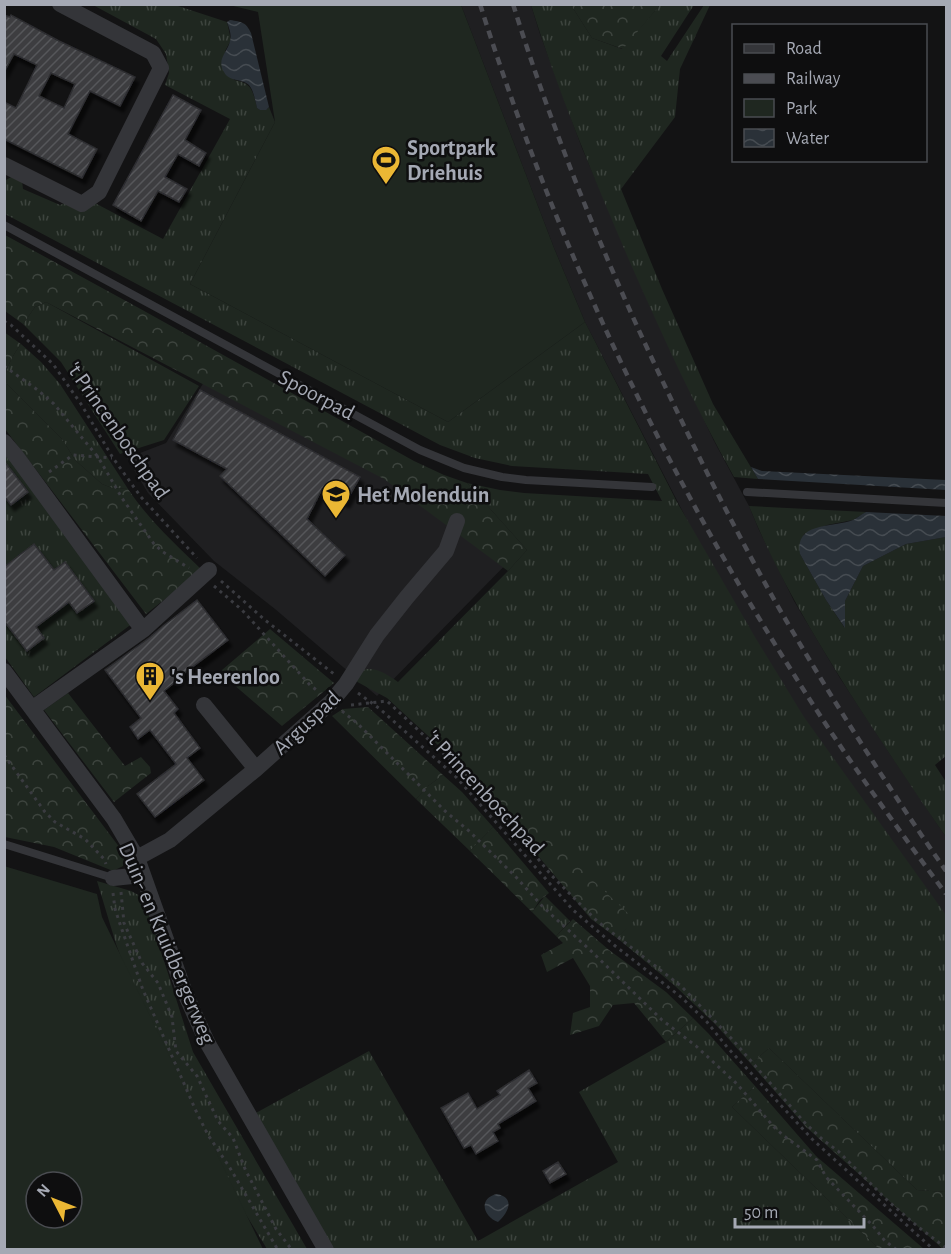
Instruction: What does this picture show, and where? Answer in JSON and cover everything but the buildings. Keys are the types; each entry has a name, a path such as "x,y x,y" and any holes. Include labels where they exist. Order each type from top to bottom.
{"street":[{"path":"4,165 82,204 99,192 161,68 153,53 60,4"},
{"path":"4,442 143,630"},
{"name":"Arguspad","path":"137,858 171,840 331,702 346,684 377,635 446,552 457,521"},
{"path":"33,708 143,630 206,574"},
{"name":"Duin- en Kruidbergerweg","path":"4,671 114,819 137,858 185,993 207,1042 326,1250"},
{"path":"204,705 256,768"},
{"path":"116,877 142,875"}],"lane":[{"name":"Spoorpad","path":"4,225 441,460 479,472 518,480 652,487"},
{"path":"747,492 946,503"},
{"path":"4,844 116,877"}],"path":[{"name":"'t Princenboschpad","path":"4,321 53,364 81,404 113,458 141,497 206,574 371,703 456,777 573,910 681,997 707,1022 727,1047 812,1139 934,1250"},
{"path":"4,366 54,404 98,457 122,498 154,544 163,552 206,574 310,685 331,702"},
{"path":"35,482 73,455 113,458"},
{"path":"897,1250 885,1241 826,1177 817,1160 774,1127 737,1084 686,1038 662,1020 543,907 470,831 444,811 358,724 338,707 387,701 439,749 502,813 530,850 597,921 681,986 711,1016 805,1123 838,1151 888,1201 946,1248"},
{"path":"4,755 45,812 55,822 85,839 104,859 116,877 124,923 142,963 158,983 172,1017 176,1051 197,1076 218,1121 233,1138 245,1169 276,1229 292,1250"},
{"path":"116,877 115,909 143,990 208,1135 278,1250"}],"shaded area":[{"path":"461,5 531,5 582,148 650,306 714,441 749,506 794,601 840,678 946,837 946,960 825,817 685,516 585,322 554,248"},
{"name":"Het Molenduin","path":"219,358 522,548 377,696 275,609 214,561 148,493 127,458 166,443"}],"green space":[{"path":"93,5 175,5 227,22 231,40 225,51 234,80 245,83 251,89 257,108 266,110 269,107 275,122 190,284 448,422 585,322 677,502 755,637 804,717 946,915 946,1192 917,1190 769,1048 751,1064 716,1025 674,985 617,938 634,920 456,751 451,757 387,698 350,678 368,669 380,671 398,682 527,550 467,483 524,493 662,501 648,474 512,466 475,458 440,445 5,214 4,179 13,176 22,181 23,189 60,205 67,202 93,202 163,239 230,119 165,85 169,73 166,54 156,39"},
{"name":"Sportpark Driehuis","path":"229,5 461,5 554,248 585,322 448,422 190,284 275,122 258,12"},
{"path":"531,5 571,5 592,38 622,49 660,5 694,5 661,56 667,61 704,5 710,5 680,69 675,117 621,189 713,404 758,479 734,477 679,370 589,165 564,102"},
{"path":"571,5 660,5 623,49 592,38"},
{"path":"5,235 414,461 467,483 527,550 508,571 384,479 46,302 35,307 23,324 5,311"},
{"path":"46,302 199,386 164,440 120,454 61,362 23,324 35,307"},
{"path":"4,332 21,344 12,357 5,382 62,439 75,460 102,484 112,488 128,489 153,521 202,570 146,614 5,429"},
{"path":"21,344 60,384 128,489 112,488 102,484 75,460 62,439 5,382 12,357"},
{"path":"4,452 133,623 34,697 5,657"},
{"path":"749,506 866,512 853,520 827,525 804,534 800,554 844,627 845,601 863,566 906,544 946,537 946,756 935,765 946,782 946,837 864,715 817,639 787,587"},
{"path":"270,629 334,683 282,726 226,678 222,670"},
{"path":"68,693 125,766 141,757 150,767 151,773 114,802 44,710"},
{"path":"4,694 126,856 123,866 113,871 54,847 5,837"},
{"path":"368,707 443,775 416,799 332,716 343,709"},
{"path":"456,750 635,920 617,938 591,919 518,832 505,812 451,757"},
{"path":"443,775 462,792 493,827 470,851 416,799"},
{"path":"493,827 549,893 540,900 532,912 470,851"},
{"path":"4,866 97,894 102,917 263,1249 5,1249"},
{"path":"97,881 131,891 144,898 193,1052 307,1249 267,1249 198,1136 166,1079 116,944"},
{"path":"545,896 570,921 556,936 532,912"},
{"path":"573,919 609,950 666,992 693,1018 666,1042 634,1003 613,1005 599,1026 570,1035 573,1013 590,1007 590,986 573,958 547,972 541,955 563,943 556,936"},
{"path":"693,1018 755,1086 732,1107 879,1249 329,1249 252,1115 369,1051 478,1241 618,1162 579,1092 666,1042"},
{"path":"769,1048 917,1190 946,1192 946,1249 943,1249 806,1127 751,1064"},
{"path":"755,1086 816,1156 924,1249 879,1249 732,1107"}],"water":[{"path":"230,20 243,23 251,33 269,107 266,110 257,108 249,85 226,75 222,67 222,59 231,39 227,22"},
{"path":"751,467 762,471 946,480 946,490 758,479"},
{"path":"866,512 946,516 946,537 906,544 863,566 845,601 845,628 800,554 800,543 809,531 853,520"},
{"path":"497,1194 503,1196 508,1202 505,1214 498,1222 489,1216 485,1208 487,1199"}],"railway":[{"path":"480,4 509,92 577,265 655,432 699,514 793,673 848,757 946,894"},
{"path":"513,4 542,93 592,223 678,414 776,603 880,772 946,871"}],"place":[{"name":"Sportpark Driehuis","path":"386,186"},
{"name":"Het Molenduin","path":"336,520"},
{"name":"'s Heerenloo","path":"150,702"}]}
